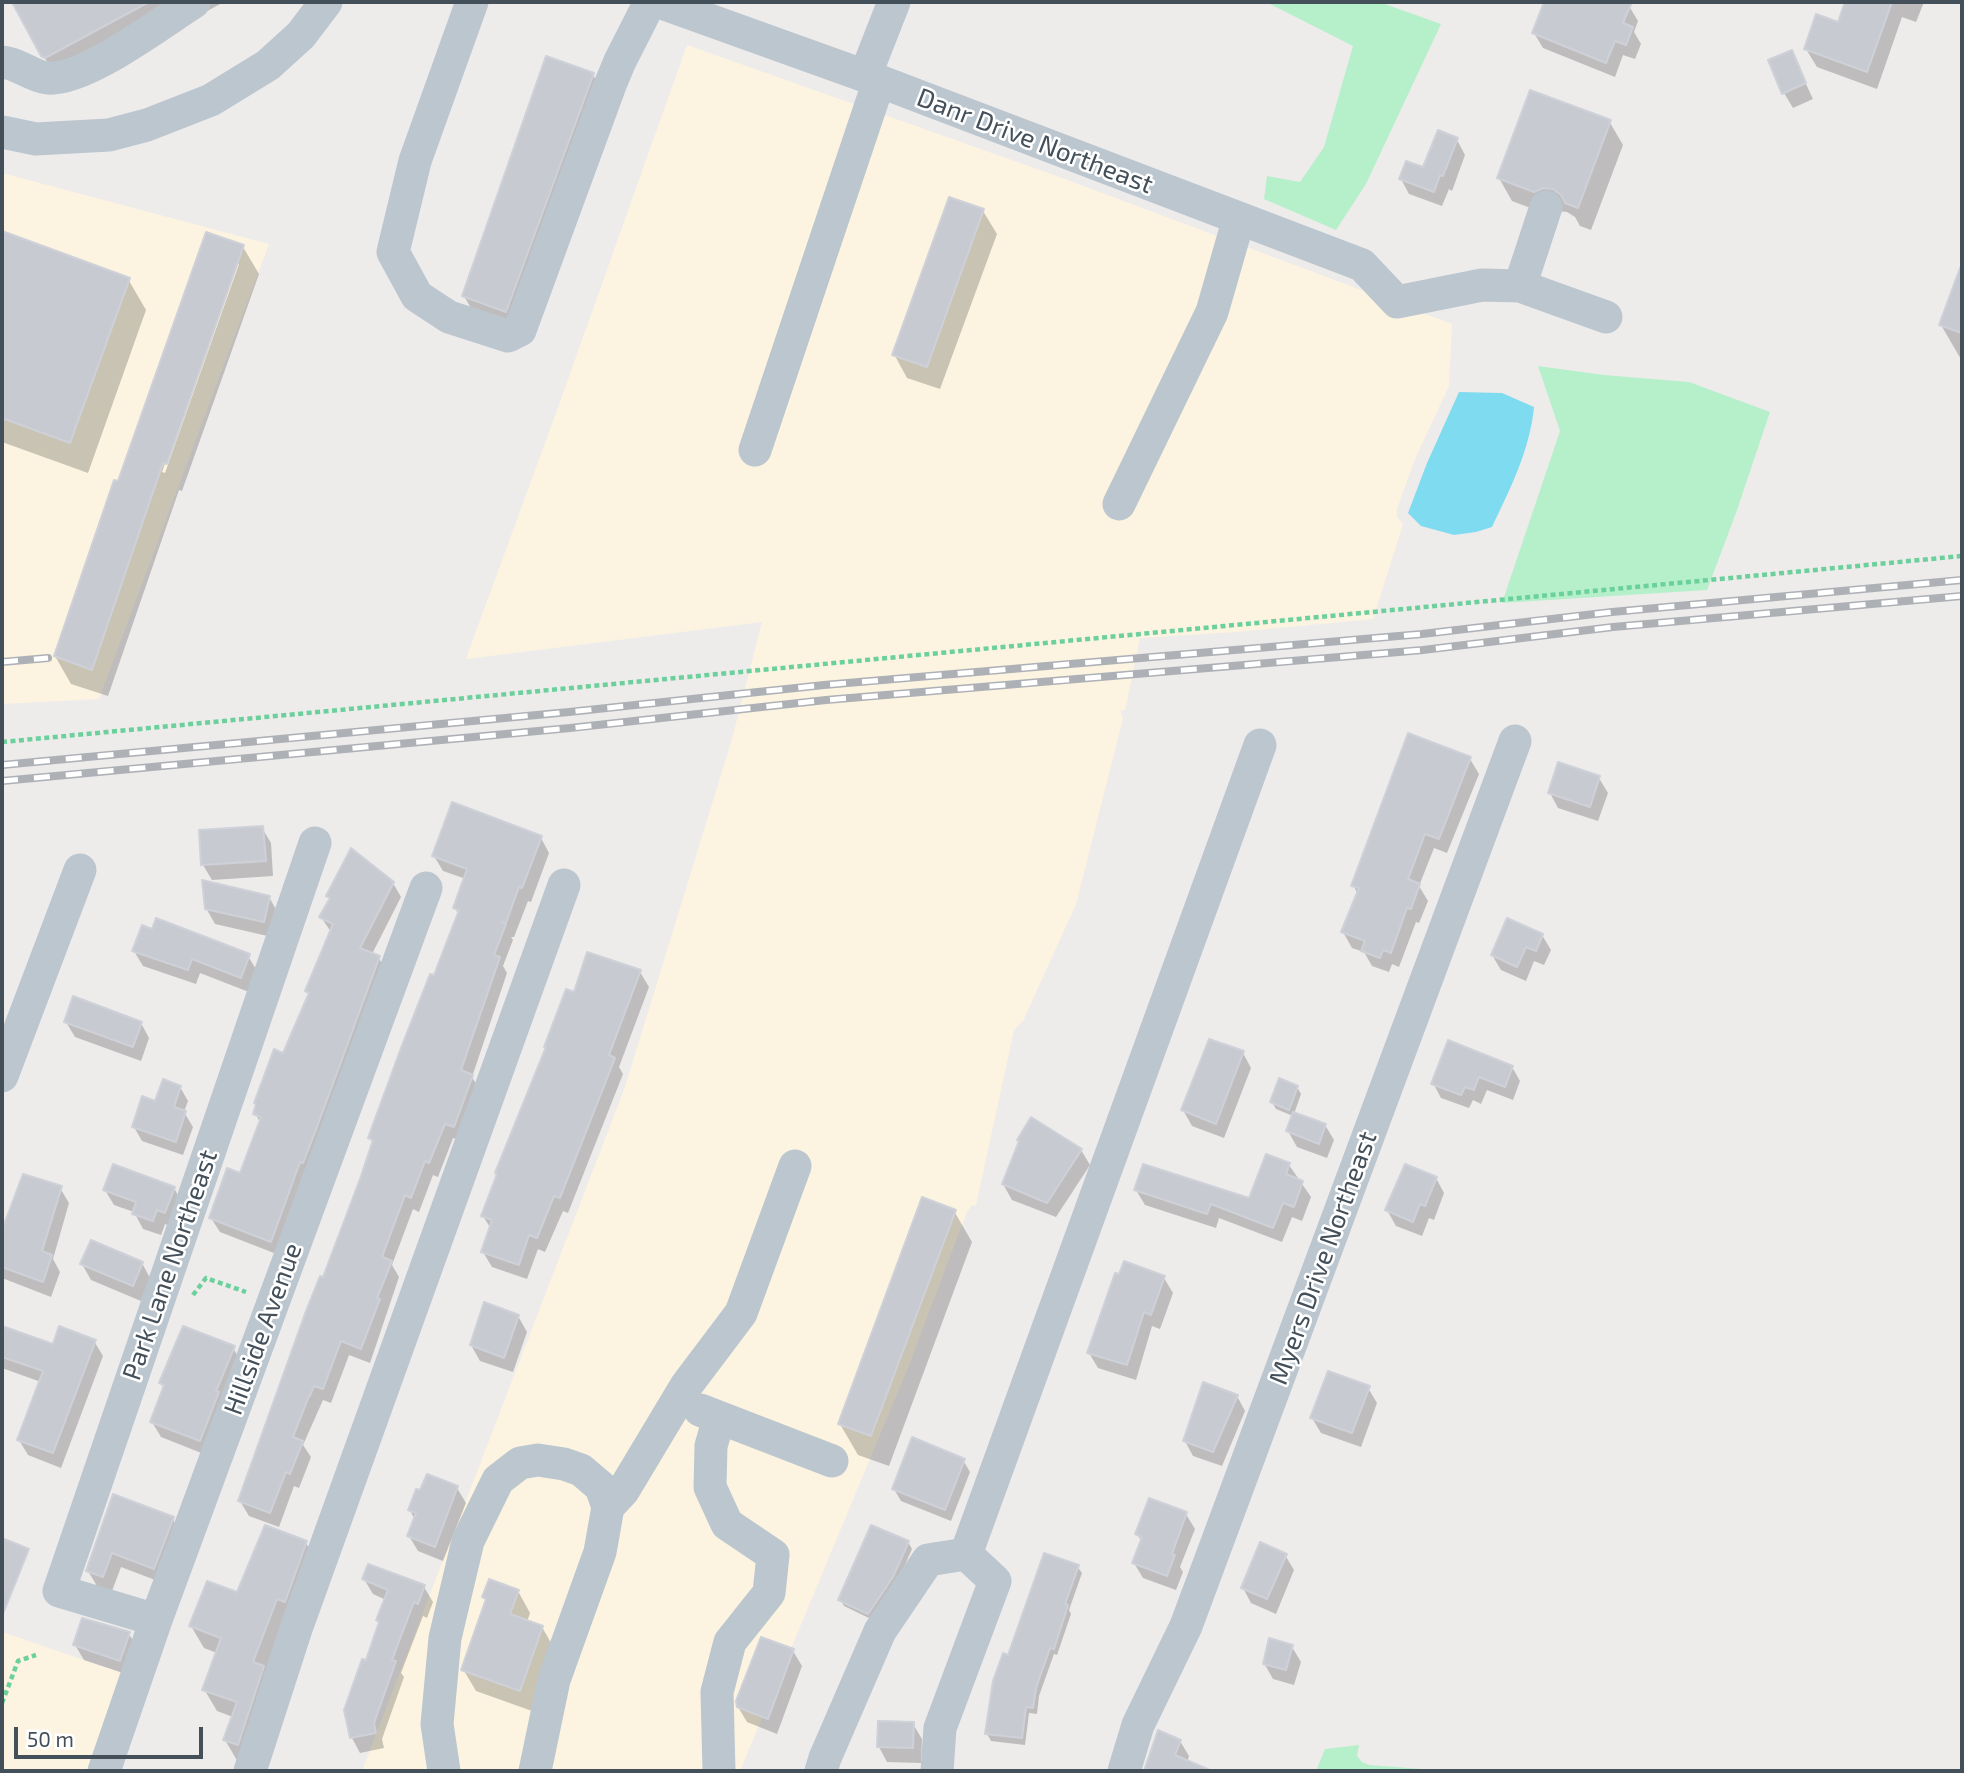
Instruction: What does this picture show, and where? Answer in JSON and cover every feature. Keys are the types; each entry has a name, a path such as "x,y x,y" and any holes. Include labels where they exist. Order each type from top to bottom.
{"street":[{"path":"2,62 12,63 47,78 65,76 90,68 194,2"},
{"path":"2,132 36,139 109,135 148,125 198,106 268,65 301,35 326,2"},
{"path":"472,2 415,161 393,252 417,296 449,317 508,336 520,330 610,85 650,2"},
{"name":"Danr Drive Northeast","path":"659,2 872,79 1362,265 1397,302 1482,285 1520,286"},
{"path":"755,450 894,2"},
{"path":"1546,207 1520,286 1606,317"},
{"path":"1119,504 1212,312 1239,218"},
{"name":"Myers Drive Northeast","path":"1124,1771 1138,1725 1186,1626 1515,741"},
{"path":"966,1554 1260,746"},
{"name":"Park Lane Northeast","path":"156,1620 59,1591 315,843"},
{"path":"2,1076 9,1035 80,870"},
{"path":"250,1771 296,1629 564,885"},
{"name":"Hillside Avenue","path":"104,1771 156,1620 426,888"},
{"path":"608,1507 623,1491 677,1401 741,1313 795,1166"},
{"path":"677,1401 832,1461"},
{"path":"719,1418 711,1446 710,1487 727,1524 773,1555 769,1593 730,1642 717,1692 719,1771"},
{"path":"444,1771 437,1724 445,1638 468,1541 498,1480 520,1463 538,1460 581,1470 601,1487 608,1507 600,1552 554,1680 535,1771"},
{"path":"821,1771 880,1632 928,1559 966,1554"},
{"path":"937,1771 940,1728 995,1581 966,1554"}],"path":[{"path":"2,742 1962,556"},
{"path":"192,1297 206,1278 274,1301"},
{"path":"2,1703 18,1661 36,1655"}],"shaded area":[{"path":"687,45 1054,175 1452,324 1449,386 1415,459 1397,509 1397,517 1403,524 1373,619 1140,638 1125,710 1120,711 1123,718 1076,904 1023,1021 1014,1030 976,1205 971,1206 967,1212 909,1365 740,1771 362,1771 625,1087 732,739 762,622 466,659"},
{"path":"2,173 269,244 99,699 2,704"},
{"path":"2,1632 142,1680 111,1771 2,1771"}],"green space":[{"path":"1266,2 1379,2 1441,24 1366,184 1336,230 1264,199 1267,176 1300,182 1324,147 1353,46"},
{"path":"1538,366 1689,382 1770,412 1707,590 1502,603 1560,431"},
{"path":"1359,1745 1357,1756 1369,1765 1448,1771 1316,1771 1325,1749"}],"water":[{"path":"1459,392 1502,393 1534,407 1524,454 1492,527 1454,535 1421,526 1408,513"}],"building":[{"path":"12,2 149,2 45,58 41,56"},
{"path":"1544,2 1632,2 1623,23 1633,27 1626,45 1615,41 1606,63 1532,33"},
{"path":"1845,2 1892,2 1867,72 1804,49 1816,14 1838,22"},
{"path":"1792,50 1806,83 1782,94 1768,60"},
{"path":"546,56 594,73 506,312 462,296"},
{"path":"1530,90 1611,120 1578,208 1565,203 1561,195 1553,189 1543,188 1534,192 1497,178"},
{"path":"1438,130 1458,138 1434,192 1399,179 1406,161 1423,167"},
{"path":"949,197 984,209 927,367 892,355"},
{"path":"2,231 130,278 70,443 2,418"},
{"path":"206,232 244,245 167,464 163,463 92,670 54,656 114,480 118,481"},
{"path":"1960,268 1962,269 1962,333 1939,325"},
{"path":"1408,733 1471,757 1439,839 1425,834 1408,879 1420,884 1411,909 1407,908 1391,953 1383,950 1380,958 1361,951 1365,941 1341,932 1359,888 1351,886"},
{"path":"1558,762 1600,776 1590,807 1548,793"},
{"path":"452,802 542,836 506,923 502,922 506,924 494,955 500,957 461,1070 473,1075 454,1127 445,1124 429,1163 425,1161 411,1198 405,1195 382,1257 392,1261 361,1349 341,1341 323,1389 314,1386 309,1396 293,1437 303,1441 290,1474 286,1472 270,1513 238,1501 306,1311 320,1276 323,1277 360,1179 373,1140 368,1138 401,1048 430,974 434,975 459,910 453,908 467,869 432,856"},
{"path":"263,826 266,861 201,865 199,830"},
{"path":"351,848 394,882 360,948 380,956 271,1242 209,1218 227,1168 240,1173 261,1117 253,1114 254,1103 274,1049 283,1053 309,993 305,991 333,924 319,917 330,898 326,896"},
{"path":"202,880 270,896 264,922 205,909"},
{"path":"156,918 250,954 241,978 192,959 188,970 132,951 142,925 152,929"},
{"path":"1507,918 1543,934 1536,951 1526,947 1517,967 1491,955"},
{"path":"587,952 641,970 609,1055 615,1058 560,1198 554,1196 537,1238 529,1235 519,1265 481,1252 492,1220 481,1216 566,989 574,992"},
{"path":"73,996 142,1022 133,1047 64,1022"},
{"path":"1209,1039 1244,1051 1216,1124 1181,1110"},
{"path":"1448,1040 1513,1066 1505,1087 1479,1077 1474,1090 1465,1087 1461,1095 1431,1084"},
{"path":"1279,1078 1298,1086 1289,1110 1270,1102"},
{"path":"163,1079 181,1086 174,1107 186,1111 176,1142 132,1127 142,1096 155,1101"},
{"path":"1293,1112 1326,1124 1319,1144 1286,1131"},
{"path":"1031,1117 1082,1149 1047,1203 1002,1184 1019,1141 1017,1140"},
{"path":"1266,1154 1290,1163 1286,1174 1303,1181 1294,1207 1283,1203 1273,1228 1211,1204 1207,1214 1134,1190 1143,1164 1249,1198"},
{"path":"113,1164 175,1187 165,1213 157,1210 153,1221 132,1214 136,1202 103,1190"},
{"path":"1405,1164 1437,1177 1425,1206 1420,1204 1413,1222 1385,1210"},
{"path":"23,1174 62,1186 42,1251 52,1255 43,1282 2,1267 2,1230"},
{"path":"922,1197 956,1210 871,1436 838,1424"},
{"path":"91,1240 143,1262 133,1286 80,1264"},
{"path":"1124,1261 1165,1276 1151,1315 1144,1312 1127,1365 1087,1353 1115,1273 1119,1274"},
{"path":"484,1302 519,1315 504,1358 470,1345"},
{"path":"2,1326 53,1344 59,1326 96,1340 53,1453 17,1440 43,1371 2,1357"},
{"path":"183,1326 235,1346 216,1391 219,1392 200,1441 150,1422 164,1385 159,1383"},
{"path":"1328,1371 1370,1386 1352,1433 1310,1418"},
{"path":"1203,1382 1238,1395 1213,1452 1183,1441"},
{"path":"912,1437 965,1459 945,1510 892,1489"},
{"path":"427,1474 458,1486 435,1547 407,1536 416,1513 408,1510 416,1489 420,1490"},
{"path":"113,1494 174,1517 154,1569 112,1553 103,1577 86,1571"},
{"path":"1149,1498 1187,1512 1167,1576 1132,1563 1142,1537 1135,1534"},
{"path":"265,1525 307,1541 285,1602 277,1599 253,1662 264,1666 238,1745 223,1740 237,1702 202,1690 221,1638 189,1626 207,1581 237,1592"},
{"path":"871,1525 909,1541 893,1577 868,1614 838,1600"},
{"path":"2,1538 29,1549 3,1614 2,1614"},
{"path":"1260,1542 1287,1554 1267,1599 1241,1588"},
{"path":"1044,1553 1079,1565 1065,1604 1068,1605 1054,1649 1050,1648 1036,1688 1033,1708 1026,1707 1022,1738 985,1734 993,1681 1003,1653 1008,1655"},
{"path":"368,1564 425,1585 418,1604 414,1602 392,1660 396,1661 374,1723 376,1733 350,1738 344,1710 362,1659 366,1660 379,1622 376,1620 388,1590 362,1579"},
{"path":"489,1579 519,1590 510,1614 543,1626 520,1691 461,1670 486,1599 482,1597"},
{"path":"82,1618 130,1632 120,1661 73,1645"},
{"path":"761,1637 794,1649 768,1719 737,1707 736,1701"},
{"path":"1269,1638 1293,1645 1286,1670 1263,1664"},
{"path":"878,1721 914,1722 913,1748 877,1747"},
{"path":"1158,1730 1181,1740 1175,1755 1212,1771 1144,1771"}],"railway":[{"path":"2,765 569,712 824,685 1422,634 1612,612 1962,580"},
{"path":"2,781 570,728 826,700 1423,650 1613,627 1962,596"},
{"path":"2,662 48,658"}]}
